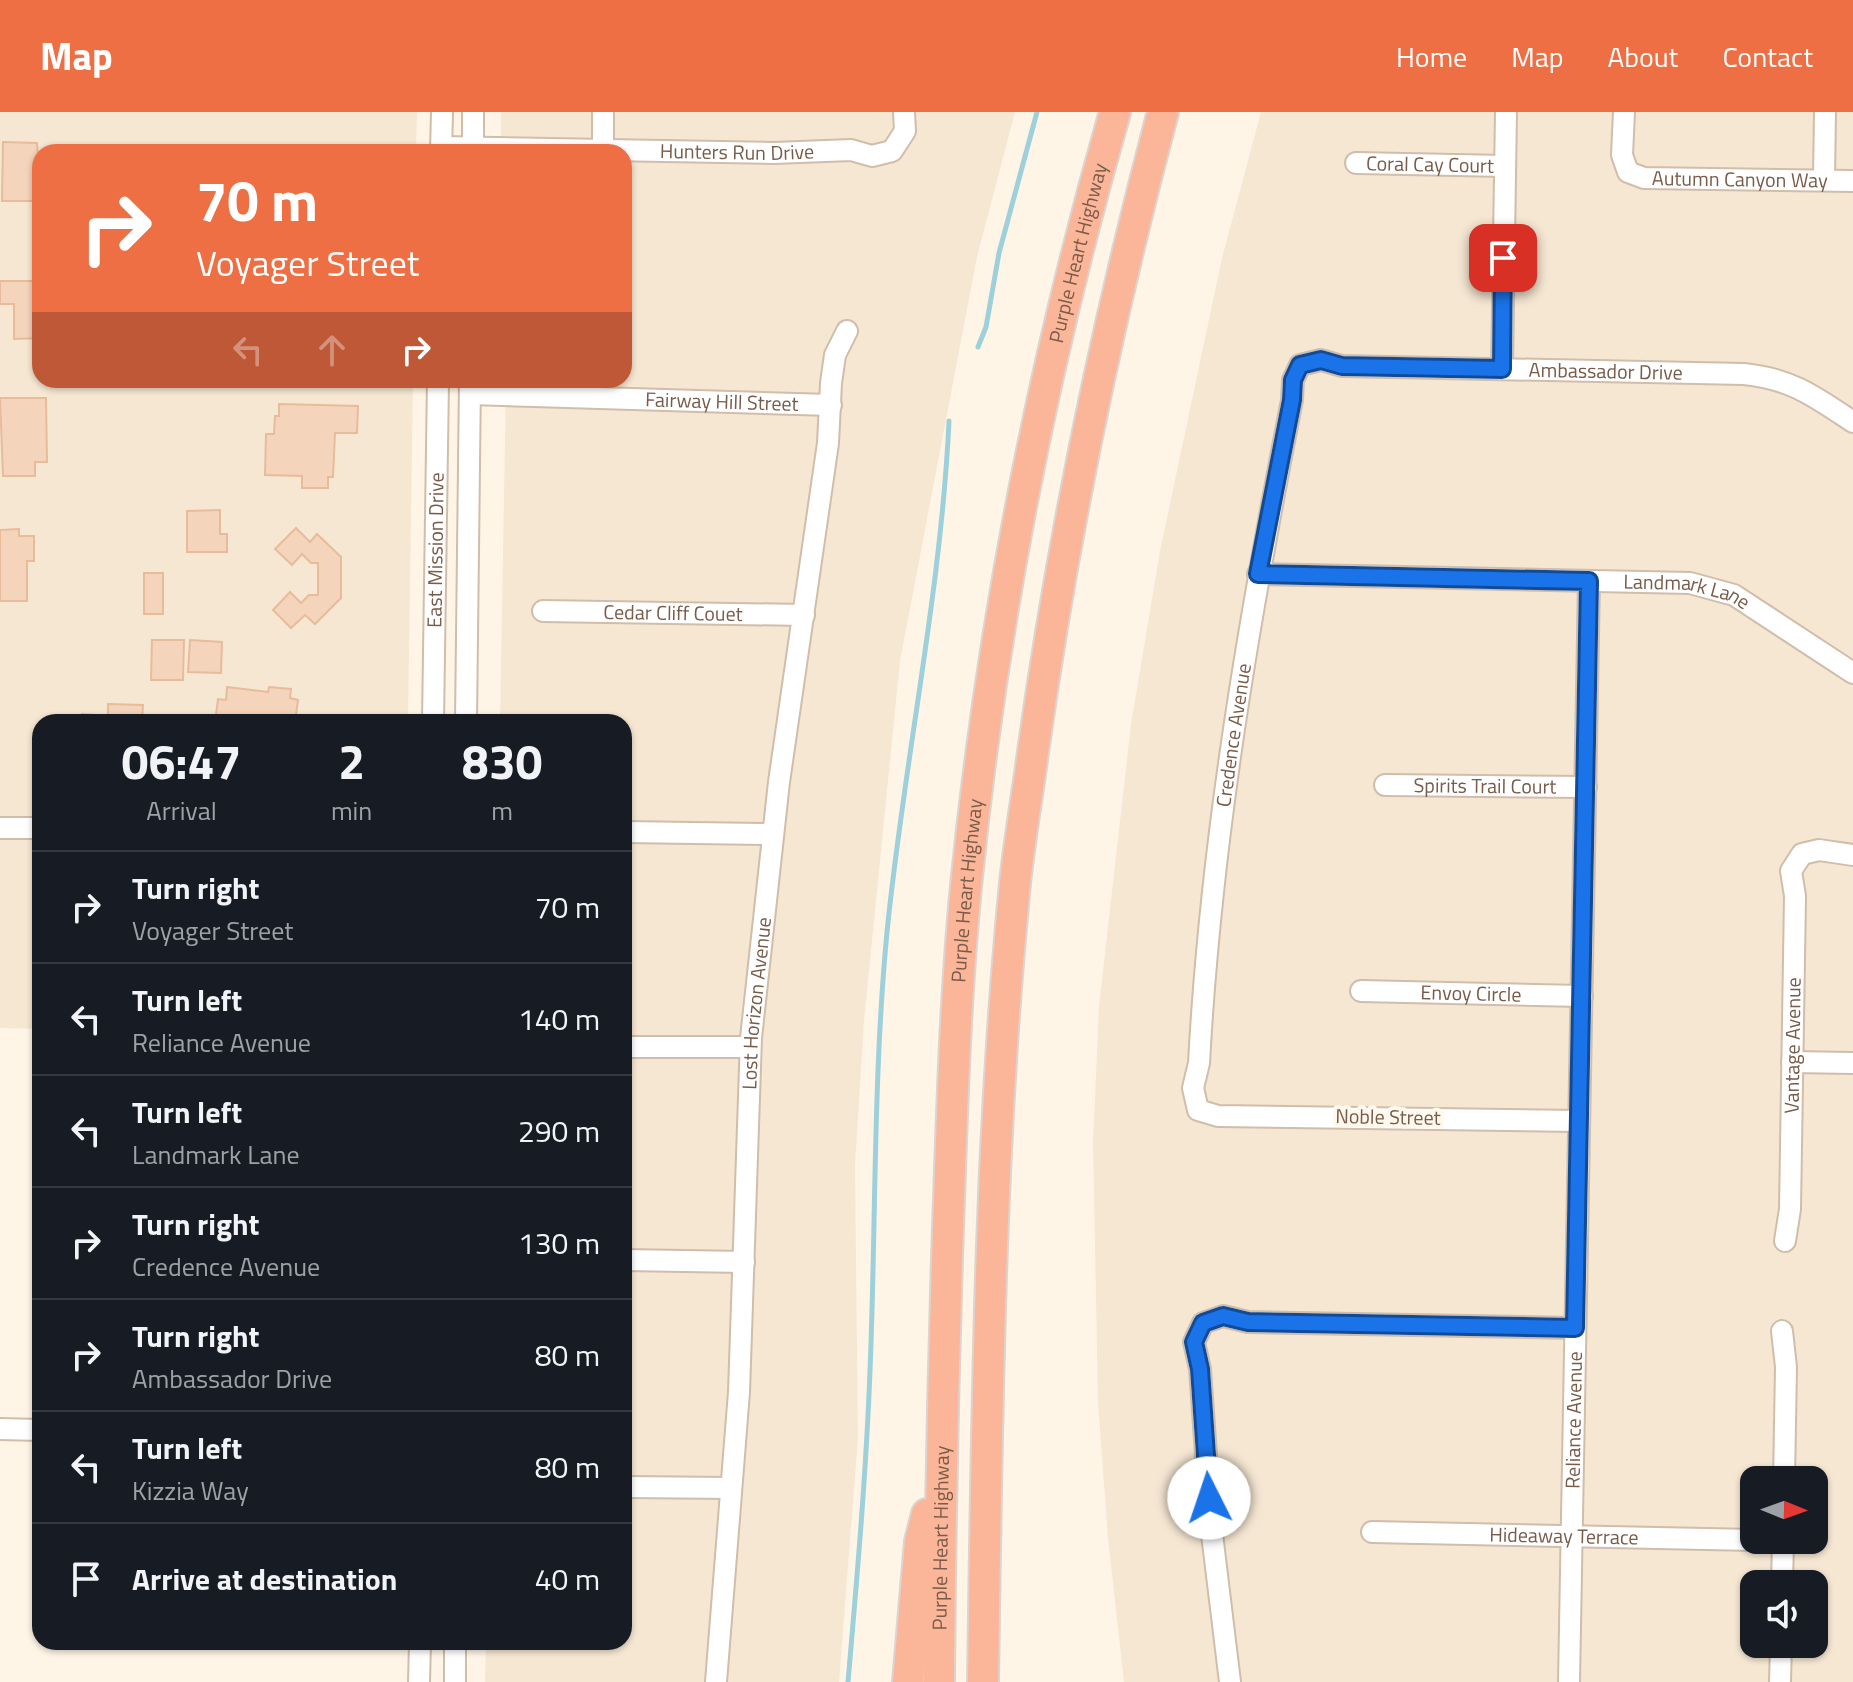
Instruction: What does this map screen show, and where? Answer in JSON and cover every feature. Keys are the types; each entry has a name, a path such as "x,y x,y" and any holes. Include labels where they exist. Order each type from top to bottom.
{"highway":[{"name":"Purple Heart Highway","path":"939,1682 941,1462 953,1060 968,870 995,662 1031,452 1084,220 1115,112"},
{"path":"983,1682 990,1255 1014,889 1043,684 1080,462 1132,227 1163,112"},
{"path":"987,1378 1002,1682"},
{"path":"908,1682 920,1542 941,1462"}],"street":[{"path":"441,144 442,112"},
{"path":"473,112 473,144"},
{"path":"603,112 603,144"},
{"name":"Hunters Run Drive","path":"632,151 774,153 851,150 872,156 892,151 905,131 904,112"},
{"path":"1502,369 1506,112"},
{"name":"Autumn Canyon Way","path":"1624,112 1622,155 1628,172 1644,178 1853,181"},
{"path":"1824,180 1825,112"},
{"name":"Coral Cay Court","path":"1356,163 1505,166"},
{"name":"Lost Horizon Avenue","path":"716,1682 739,1392 750,1047 773,834 823,489 835,355 847,331"},
{"name":"Ambassador Drive","path":"1300,365 1321,360 1342,366 1744,374 1770,377 1794,385 1853,422"},
{"name":"Credence Avenue","path":"1198,1110 1193,1088 1199,1063 1215,866 1229,754 1293,380 1300,365"},
{"name":"East Mission Drive","path":"433,714 438,388"},
{"name":"East Mission Drive","path":"466,714 470,388"},
{"name":"Fairway Hill Street","path":"490,388 831,405"},
{"name":"Landmark Lane","path":"1258,574 1690,583 1734,595 1853,673"},
{"name":"Reliance Avenue","path":"1569,1682 1589,581"},
{"name":"Cedar Cliff Couet","path":"543,611 804,615"},
{"name":"Spirits Trail Court","path":"1385,785 1586,787"},
{"path":"0,828 32,828"},
{"path":"632,832 773,834"},
{"name":"Vantage Avenue","path":"1785,1241 1790,1209 1795,896 1791,871 1802,854 1819,850 1853,855"},
{"name":"Envoy Circle","path":"1361,991 1582,996"},
{"path":"632,1047 750,1047"},
{"path":"1792,1062 1853,1063"},
{"name":"Noble Street","path":"1198,1110 1218,1116 1579,1121"},
{"path":"632,1260 744,1262"},
{"path":"1230,1682 1211,1526 1200,1369 1194,1342 1203,1323 1223,1316 1248,1322 1575,1328"},
{"path":"1782,1331 1786,1367 1784,1466"},
{"path":"0,1429 32,1430"},
{"path":"632,1487 731,1488"},
{"name":"Hideaway Terrace","path":"1372,1532 1740,1540"},
{"path":"419,1682 420,1650"},
{"path":"455,1650 455,1682"},
{"path":"1780,1682 1781,1658"}],"shaded area":[{"path":"0,112 417,112 416,144 32,144 32,388 413,388 408,714 32,714 32,1029 0,1028"},
{"path":"501,112 1015,112 977,257 900,661 864,1021 855,1166 858,1438 839,1682 485,1682 486,1650 632,1650 632,714 500,714 506,388 632,388 632,144 501,144"},
{"path":"1261,112 1853,112 1853,1682 1124,1682 1108,1538 1098,1403 1093,1143 1099,1006 1131,724 1160,551 1222,258"}],"building":[{"path":"3,142 37,143 32,144 32,201 2,201"},
{"path":"0,281 32,281 32,338 14,339 14,304 0,304"},
{"path":"0,398 46,398 47,462 35,462 35,476 3,476"},
{"path":"279,404 358,406 357,433 335,433 333,477 328,477 328,488 302,488 302,476 265,475 266,434 274,434"},
{"path":"220,510 220,534 227,534 227,552 187,552 187,511"},
{"path":"296,528 310,542 317,534 341,557 341,598 315,624 305,615 291,628 273,610 290,592 301,603 309,595 318,595 318,563 311,563 302,554 292,565 275,549"},
{"path":"19,529 19,536 34,536 34,561 27,561 27,601 0,601 0,530"},
{"path":"144,573 163,573 163,614 144,614"},
{"path":"152,640 184,640 183,680 151,680"},
{"path":"190,640 222,642 221,673 188,672"},
{"path":"227,687 268,692 269,687 291,689 290,698 298,700 296,714 216,714 218,699 226,700"},
{"path":"108,704 143,705 142,714 108,714"}],"waterway":[{"path":"978,347 986,327 999,253 1037,112"},
{"path":"848,1682 868,1410 882,987 894,868 938,549 949,421"}],"route":[{"path":"1209,1498 1200,1369 1194,1342 1203,1323 1223,1316 1248,1322 1575,1328 1589,581 1258,574 1292,400 1293,380 1300,365 1321,360 1342,366 1502,369 1503,258"}]}
